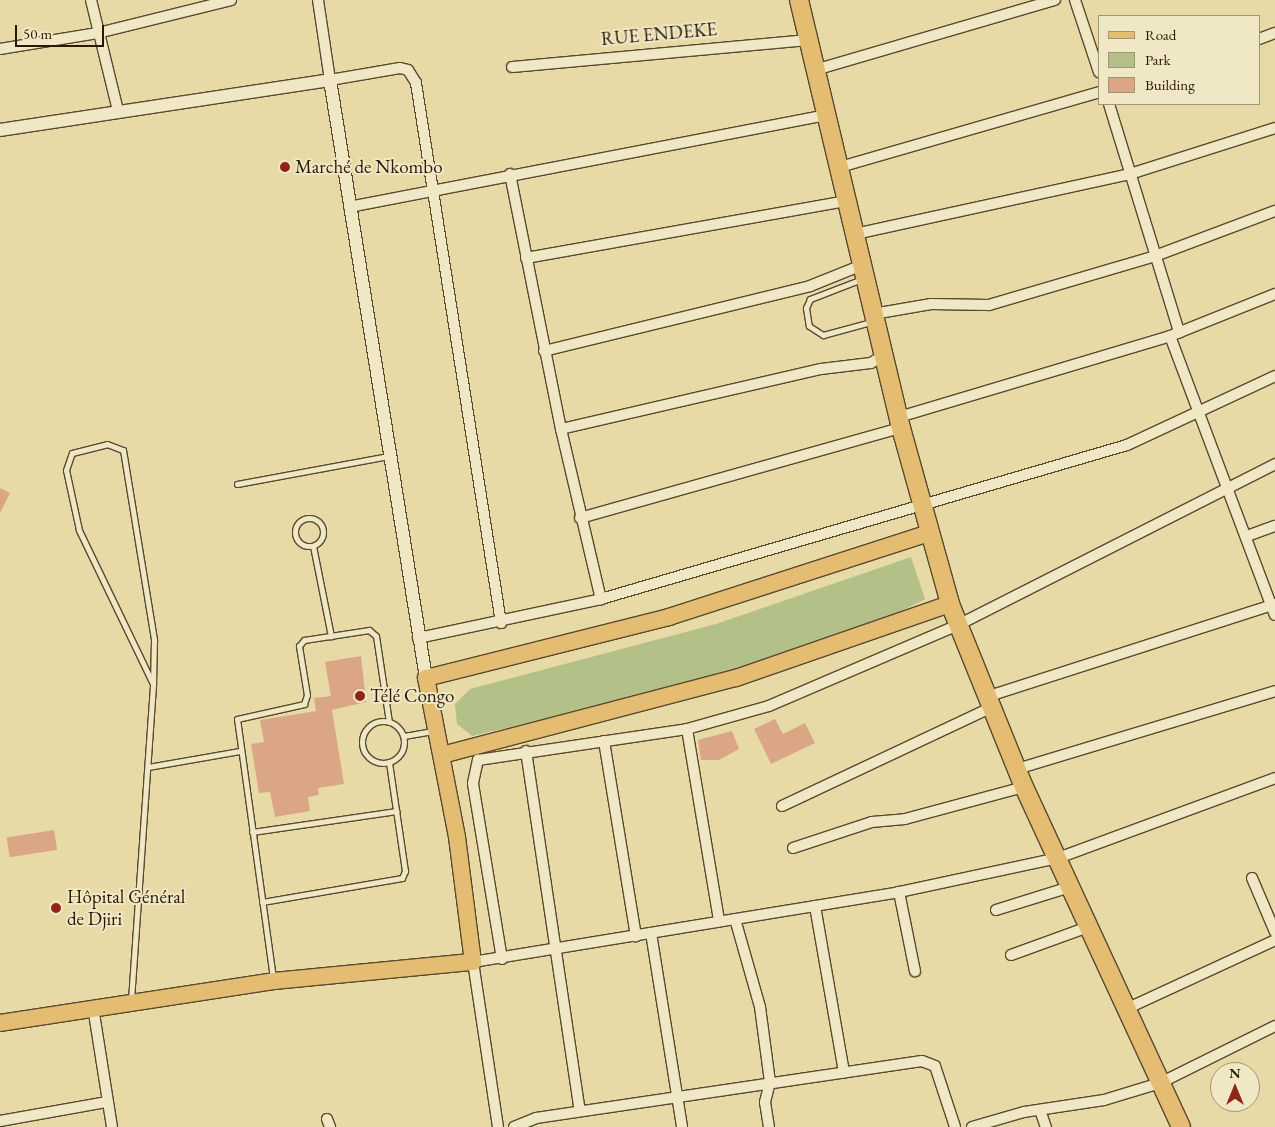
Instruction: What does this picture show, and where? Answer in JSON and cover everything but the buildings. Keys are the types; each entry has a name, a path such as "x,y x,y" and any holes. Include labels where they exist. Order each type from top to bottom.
{"highway":[{"path":"799,0 900,423 950,604 988,703 1024,787 1181,1127"}],"main road":[{"path":"0,1023 131,1001 274,981 473,962 442,755 426,678 660,620 929,532"},
{"path":"442,755 736,678 950,604"}],"street":[{"path":"91,0 118,112"},
{"path":"0,49 98,33 231,0"},
{"path":"318,0 388,456 426,678"},
{"path":"815,70 1055,0"},
{"path":"1075,0 1098,69"},
{"path":"1260,39 1275,33"},
{"name":"RUE ENDEKE","path":"512,67 808,40"},
{"path":"0,130 392,69 414,76 434,188 501,623"},
{"path":"840,167 1098,92"},
{"path":"782,806 988,703 1274,608 1230,488 1199,411 1109,105"},
{"path":"349,206 434,188 827,115"},
{"path":"855,234 1130,174 1275,128"},
{"path":"510,174 560,429 601,599"},
{"path":"526,258 847,201"},
{"path":"874,317 931,304 989,305 1155,256 1275,211"},
{"path":"544,351 864,271"},
{"path":"580,518 900,423 1175,334 1275,294"},
{"path":"560,429 820,369 871,363 884,355"},
{"path":"418,638 501,623 601,599 922,508 1127,446 1275,376"},
{"path":"502,958 472,774 482,758 687,729 768,706 958,625 1275,464"},
{"path":"1247,536 1275,526"},
{"path":"1017,769 1275,691"},
{"path":"687,729 719,921"},
{"path":"604,741 636,936"},
{"path":"526,751 554,952 580,1111"},
{"path":"498,1127 473,962 554,952 719,921 899,892 1058,858 1275,778"},
{"path":"792,848 872,822 905,819 1024,787"},
{"path":"1252,878 1275,932"},
{"path":"996,910 1070,887"},
{"path":"899,892 915,971"},
{"path":"815,906 844,1072"},
{"path":"735,919 752,965 770,1082 765,1102 769,1127"},
{"path":"1011,955 1088,927"},
{"path":"651,933 682,1127"},
{"path":"1126,1009 1275,940"},
{"path":"93,1007 112,1127"},
{"path":"972,1127 1040,1110 1104,1100 1160,1083 1275,1026"},
{"path":"517,1126 580,1111 770,1082 931,1063 955,1127"},
{"path":"0,1121 107,1102"},
{"path":"1040,1110 1046,1127"}],"lane":[{"path":"864,271 810,299 806,308 810,326 824,334 874,317"},
{"path":"131,1001 140,822 148,767 153,684 154,640 148,593 123,450 107,444 72,453 66,470 79,530 153,684"},
{"path":"237,484 388,456"},
{"path":"313,546 301,544 295,534 305,518 318,520 324,530 313,546 331,636"},
{"path":"274,981 240,751 237,719 304,704 307,695 299,646 304,640 369,630 376,636 389,722 404,736 404,749 390,762 372,760 362,745 372,724 389,722"},
{"path":"404,736 437,731"},
{"path":"148,767 240,751"},
{"path":"262,902 402,878 405,872 390,762"},
{"path":"252,832 396,811"}],"green space":[{"path":"911,557 925,599 896,614 739,669 597,707 472,736 457,724 455,704 470,689 716,624"}],"place":[{"name":"Marché de Nkombo","path":"285,167"},
{"name":"Télé Congo","path":"360,696"},
{"name":"Hôpital Général de Djiri","path":"56,908"}]}
